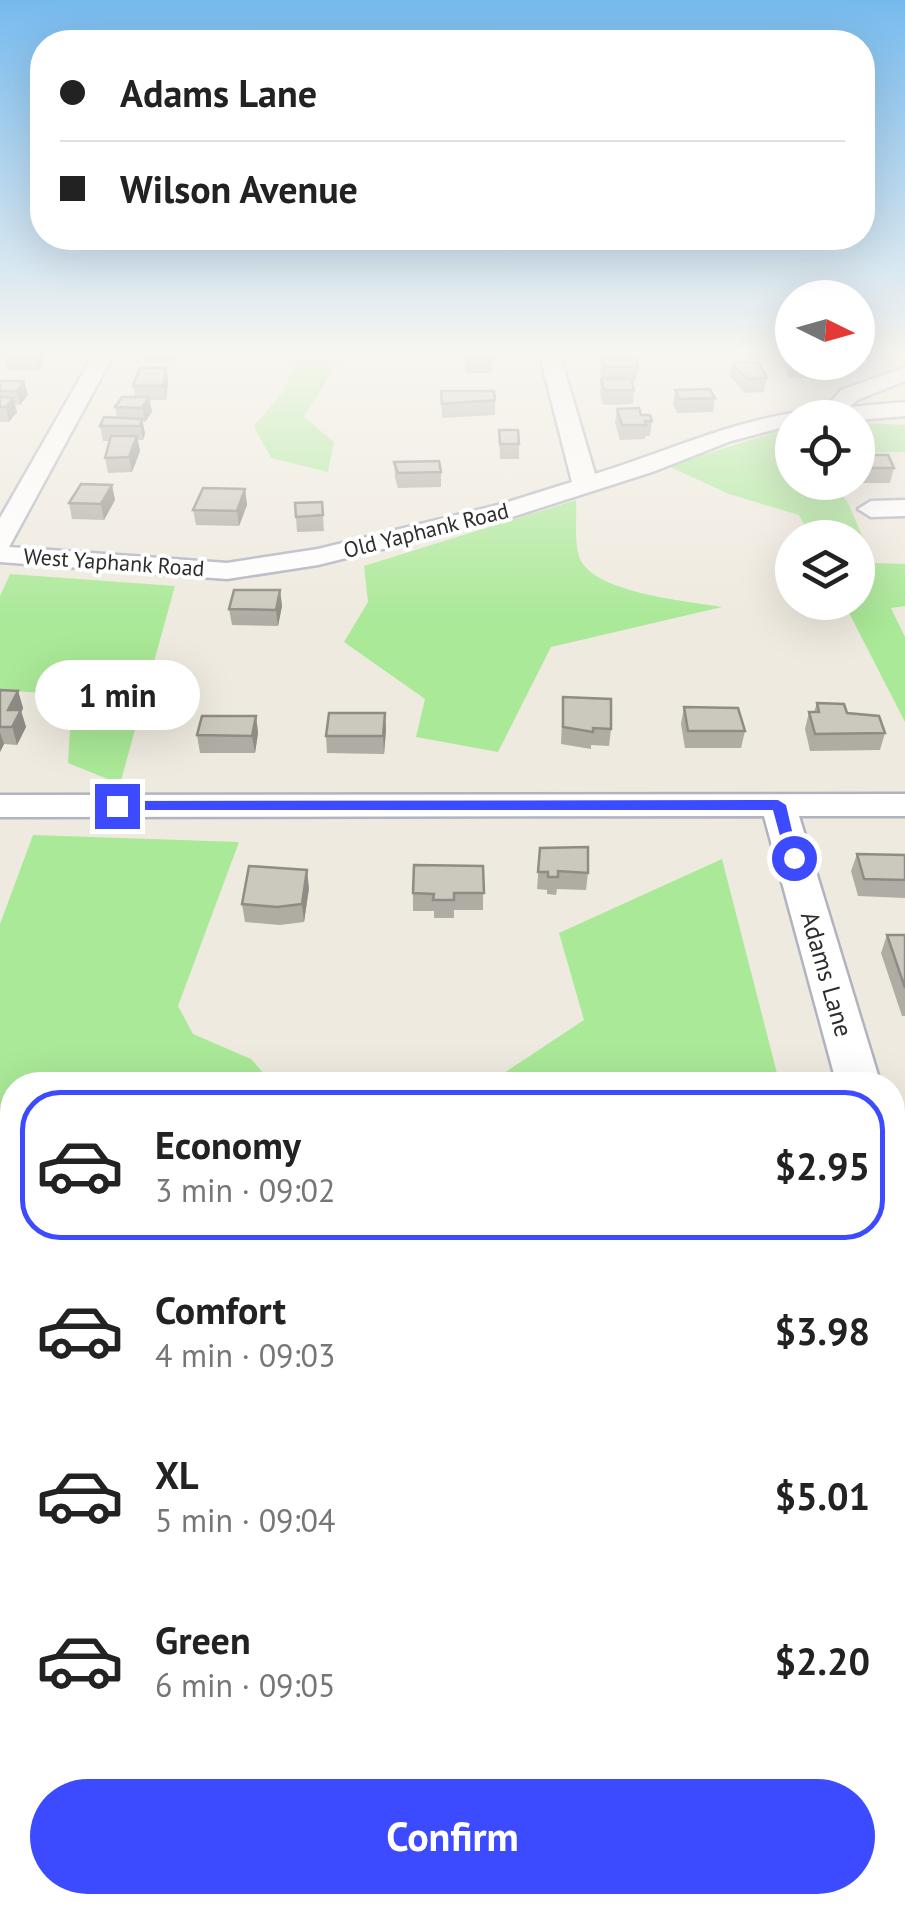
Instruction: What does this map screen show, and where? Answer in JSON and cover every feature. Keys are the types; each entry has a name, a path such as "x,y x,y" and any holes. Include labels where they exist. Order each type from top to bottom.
{"street":[{"path":"0,541 55,441"},
{"path":"573,441 586,486"},
{"name":"Old Yaphank Road","path":"227,571 318,557 506,510 708,441"},
{"path":"871,509 905,508"},
{"name":"West Yaphank Road","path":"0,554 227,571"},
{"name":"Adams Lane","path":"778,805 855,1072"},
{"path":"0,806 905,805"}],"green space":[{"path":"262,441 334,442 328,472 271,458"},
{"path":"746,441 775,441 775,500 846,500 855,520 802,520 799,515 729,494 668,466"},
{"path":"875,441 905,441 905,452 875,452"},
{"path":"576,500 577,550 587,569 620,587 722,607 551,647 498,752 416,737 425,699 344,642 368,602 364,566"},
{"path":"875,563 905,564 905,606 891,608 905,637 905,722 853,620 875,620"},
{"path":"10,574 175,586 120,784 68,763 72,695 0,690 0,596"},
{"path":"33,835 239,842 178,1006 193,1034 251,1059 262,1072 0,1072 0,924"},
{"path":"722,859 777,1072 506,1072 584,1020 559,933"}],"building":[{"path":"110,441 135,441 129,457 105,458"},
{"path":"875,455 888,455 894,468 875,468"},
{"path":"439,461 441,472 398,473 394,462"},
{"path":"81,484 112,485 101,504 69,503"},
{"path":"203,488 245,489 237,511 193,510"},
{"path":"322,502 323,515 296,517 295,503"},
{"path":"234,590 280,590 276,610 229,609"},
{"path":"0,690 18,691 8,710 21,710 12,727 0,727"},
{"path":"563,697 611,699 611,729 593,728 593,732 563,727"},
{"path":"817,703 844,704 847,713 879,716 885,733 815,734 809,712 819,712"},
{"path":"684,707 738,708 745,731 688,731"},
{"path":"329,713 385,713 383,736 326,736"},
{"path":"202,716 256,716 252,736 197,735"},
{"path":"588,847 588,873 558,871 558,877 548,877 548,872 538,872 540,848"},
{"path":"857,854 905,855 905,880 864,879"},
{"path":"414,865 483,866 484,893 454,893 454,900 433,900 434,894 413,893"},
{"path":"249,866 307,870 302,904 242,904"},
{"path":"887,935 905,935 905,988"}],"route":[{"path":"117,806 778,805 794,858"}]}
